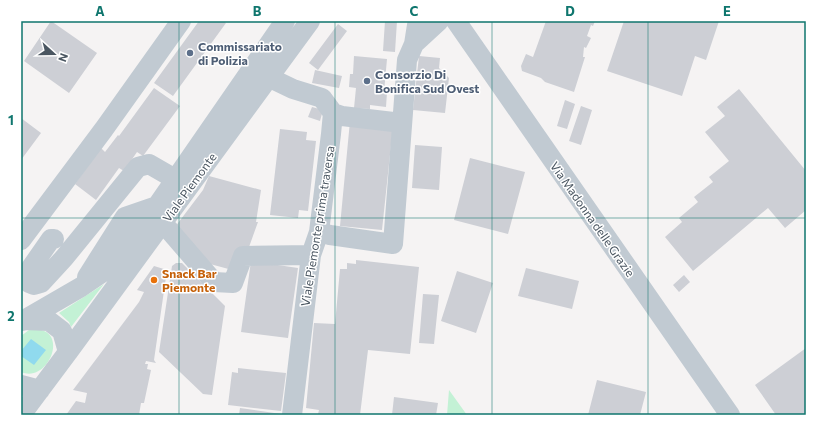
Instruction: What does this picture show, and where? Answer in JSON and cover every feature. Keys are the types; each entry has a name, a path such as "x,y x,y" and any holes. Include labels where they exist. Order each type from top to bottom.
{"street":[{"path":"21,240 104,129 181,21"},
{"name":"Viale Piemonte","path":"22,321 81,287 106,270 160,214 175,179 285,21"},
{"name":"Viale Piemonte","path":"21,415 68,352 160,214 268,78 310,21"},
{"path":"324,233 393,244 408,60 414,44 417,25 420,21"},
{"path":"414,44 452,21"},
{"name":"Via Madonna delle Grazie","path":"452,21 730,415"},
{"path":"268,78 293,89 322,98 337,115 402,123"},
{"name":"Viale Piemonte prima traversa","path":"292,415 311,255 324,233 331,134 337,115"},
{"path":"54,239 51,239 28,272 26,280 29,283 34,285 41,283 46,278 138,167 149,164 175,179"},
{"path":"160,214 214,282 233,283 243,256 311,255"},
{"name":"Viale Piemonte","path":"22,321 49,321 62,331 68,352"},
{"path":"21,385 40,390"}],"green space":[{"path":"104,284 71,327 69,322 59,313"},
{"path":"29,330 40,330 49,334 53,349 46,365 39,371 30,374 21,372 21,336"},
{"path":"449,390 467,415 447,415"}],"water":[{"path":"31,339 46,350 34,365 21,356 21,351"}],"building":[{"path":"51,21 97,53 69,93 24,61"},
{"name":"Commissariato di Polizia","path":"199,21 223,21 226,23 173,96 154,83"},
{"path":"385,21 397,21 395,52 383,51"},
{"path":"546,21 595,21 593,26 591,25 587,36 591,38 586,48 584,47 583,57 585,57 574,92 545,82 541,78 522,71 521,66 526,54 533,57"},
{"path":"624,21 719,21 706,60 695,56 682,96 607,71"},
{"path":"338,24 347,31 318,70 309,63"},
{"name":"Consorzio Di Bonifica Sud Ovest","path":"354,56 387,59 384,92 387,92 386,107 370,105 370,109 354,108 356,88 349,87 350,74 353,74"},
{"path":"419,56 440,58 439,68 449,78 445,113 413,110"},
{"path":"315,70 342,76 339,88 312,83"},
{"path":"154,88 180,106 143,156 137,152 124,171 119,168 96,200 75,184 101,148 105,152 118,135 119,136"},
{"path":"739,89 806,171 806,210 785,228 768,208 693,271 665,237 682,222 679,218 698,202 694,197 713,182 709,177 729,161 705,132 725,116 717,107"},
{"path":"565,100 575,104 567,129 557,126"},
{"path":"581,106 592,110 581,145 569,141"},
{"path":"312,107 323,110 320,121 308,117"},
{"path":"21,118 41,133 21,160"},
{"path":"350,121 393,126 382,230 340,226"},
{"path":"280,129 307,132 306,140 316,141 308,211 299,210 298,218 270,215"},
{"path":"415,145 442,147 439,190 412,188"},
{"path":"470,158 525,172 508,234 454,220"},
{"path":"209,176 261,190 256,222 258,222 249,247 236,271 210,264 175,227 203,190"},
{"path":"356,260 419,267 410,354 368,350 360,415 318,414 319,410 306,408 314,323 335,324 340,269 347,269 347,263 356,264"},
{"path":"251,261 298,268 288,338 241,332"},
{"path":"176,263 182,263 225,306 212,395 203,394 159,352 172,266"},
{"path":"154,266 167,270 154,360 156,363 146,361 145,364 148,364 147,369 151,370 144,403 141,403 139,415 66,415 76,401 85,403 87,393 73,390 139,302 144,292 137,290"},
{"path":"526,268 579,281 572,309 518,296"},
{"path":"457,271 493,283 476,333 441,321"},
{"path":"684,275 690,282 679,292 673,285"},
{"path":"423,294 439,295 434,344 419,343"},
{"path":"806,348 806,415 776,415 755,385"},
{"path":"238,368 286,373 281,411 228,405 232,372 238,373"},
{"path":"597,380 646,392 640,415 588,415"},
{"path":"394,397 438,403 436,415 392,415"},
{"path":"240,408 281,414 281,415 239,415"}],"place":[{"name":"Commissariato di Polizia","path":"190,53"},
{"name":"Consorzio Di Bonifica Sud Ovest","path":"367,81"},
{"name":"Snack Bar Piemonte","path":"154,280"}]}
